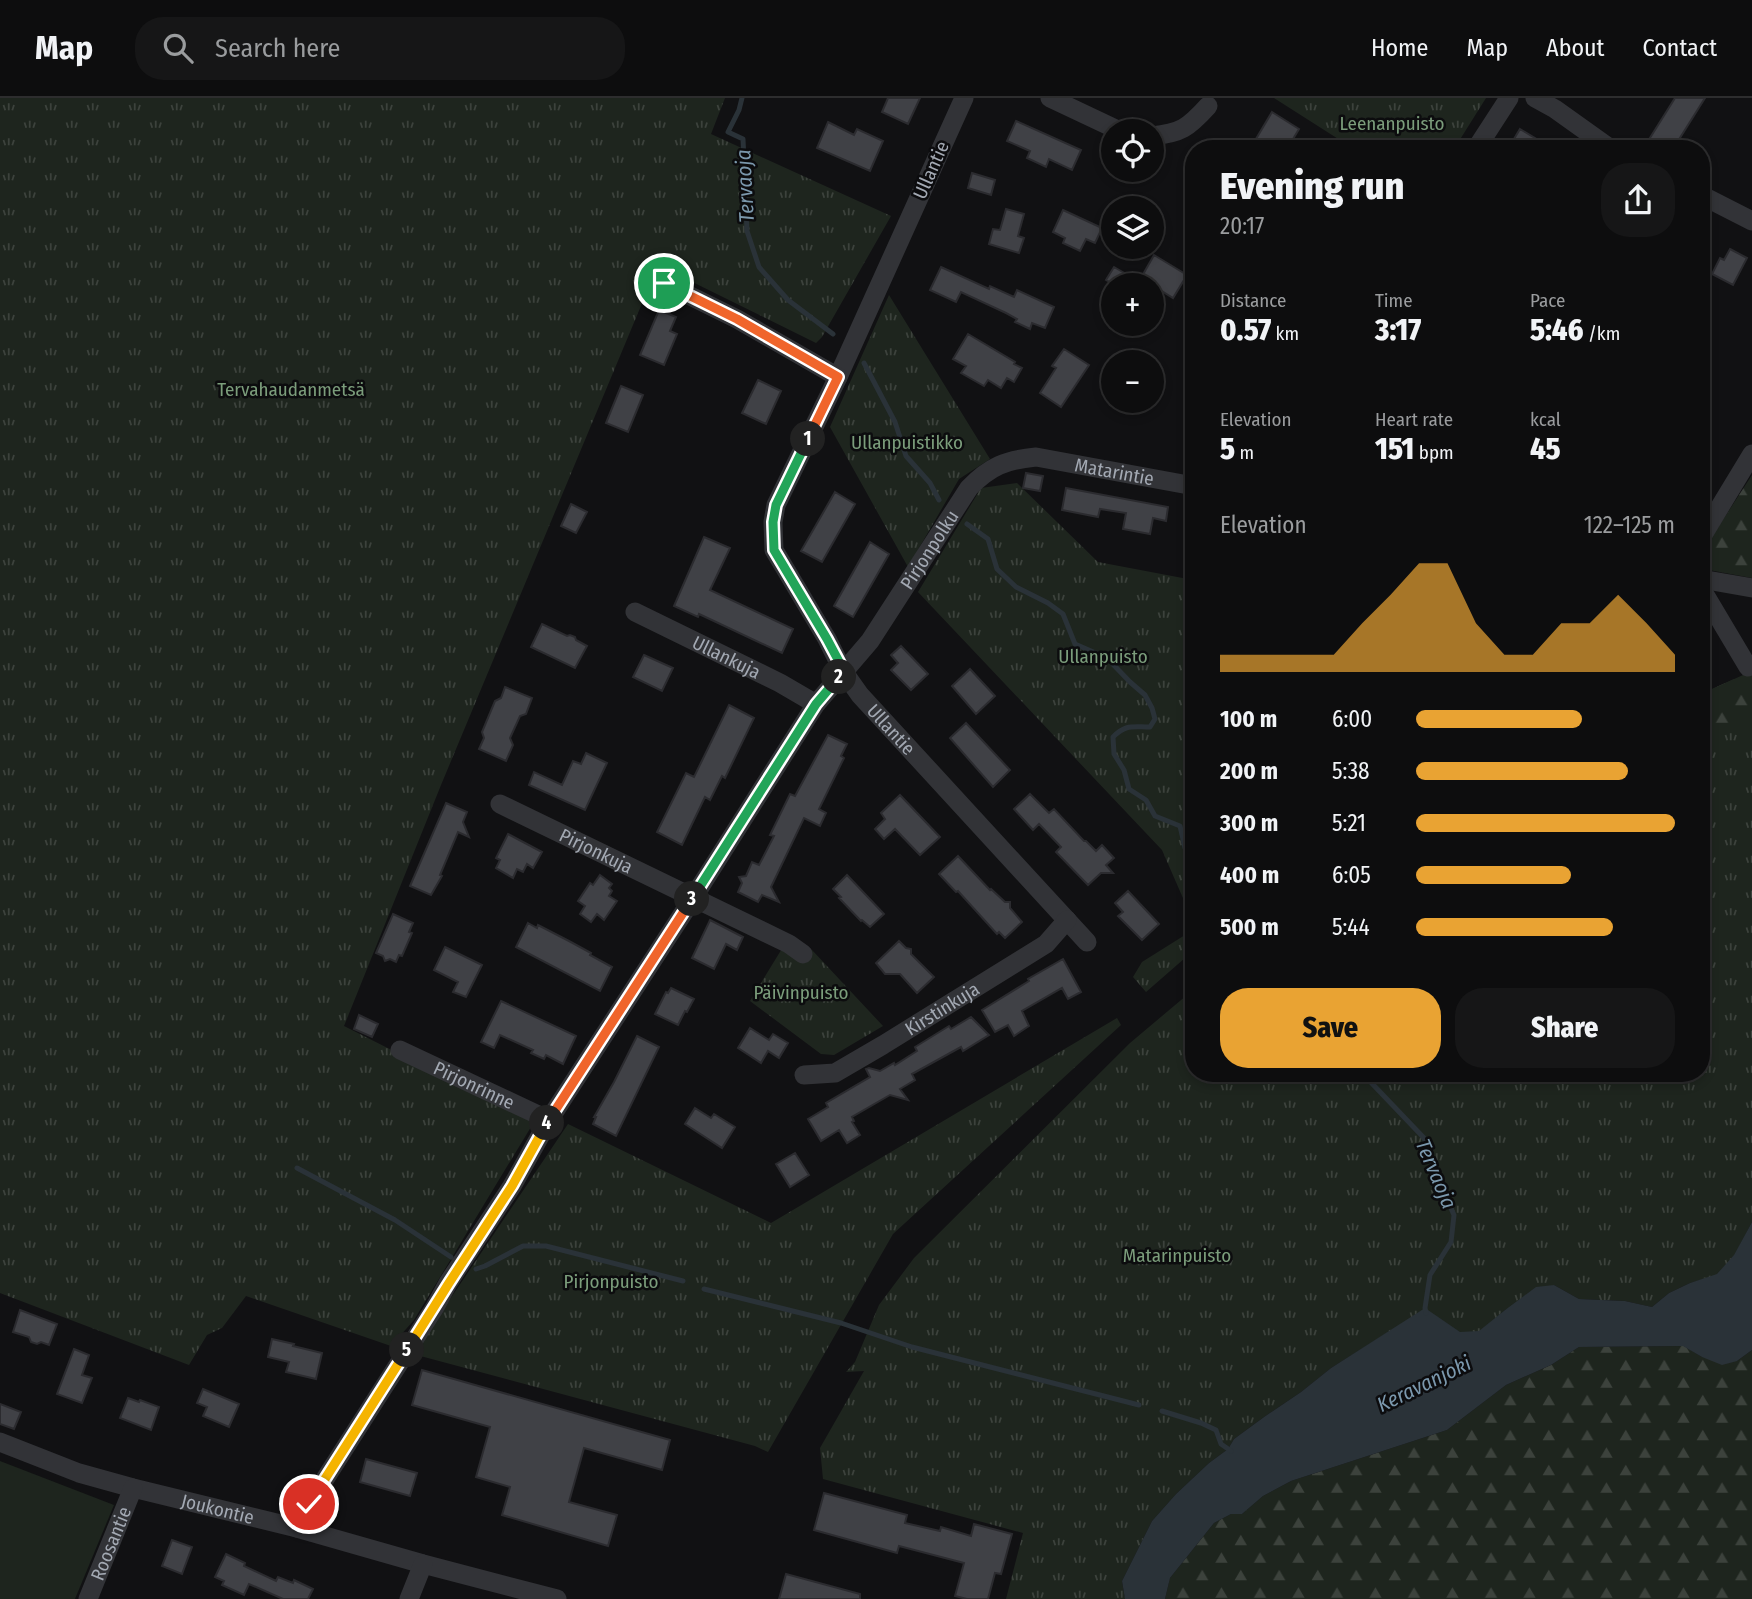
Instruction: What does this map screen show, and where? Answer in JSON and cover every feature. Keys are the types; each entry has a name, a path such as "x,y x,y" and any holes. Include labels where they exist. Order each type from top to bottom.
{"street":[{"name":"Ullantie","path":"964,98 838,377 786,481 776,505 773,522 774,550 860,695 1087,942"},
{"path":"1049,98 1101,122"},
{"path":"1482,140 1509,98"},
{"path":"1535,98 1598,140"},
{"path":"1164,135 1191,125 1208,106"},
{"path":"1710,200 1752,221"},
{"path":"664,283 737,319 838,377"},
{"path":"1710,523 1752,454"},
{"name":"Pirjonpolku","path":"296,1528 512,1186 549,1120 816,704 870,642 969,488 982,474 998,466 1014,459 1036,457"},
{"name":"Matarintie","path":"1036,457 1185,484"},
{"path":"1710,581 1752,588"},
{"path":"1710,603 1748,667"},
{"name":"Ullankuja","path":"635,612 780,683 816,704"},
{"name":"Pirjonkuja","path":"500,804 789,944 803,954"},
{"name":"Kirstinkuja","path":"804,1076 835,1073 883,1045 1046,944 1067,919"},
{"name":"Pirjonrinne","path":"400,1050 549,1120"},
{"name":"Joukontie","path":"0,1442 79,1473 296,1528 557,1599"},
{"name":"Roosantie","path":"88,1599 133,1488"},
{"path":"409,1599 423,1564"}],"green space":[{"name":"Tervahaudanmetsä","path":"0,98 725,98 711,134 891,216 822,337 816,343 658,265 441,785 344,1026 534,1122 414,1320 391,1346 246,1296 222,1328 207,1335 189,1365 0,1293"},
{"name":"Leenanpuisto","path":"1274,98 1486,98 1460,140 1340,140"},
{"name":"Ullanpuistikko","path":"889,295 990,459 959,479 908,567 830,427"},
{"path":"1752,475 1752,578 1710,570 1710,540"},
{"name":"Ullanpuisto","path":"1017,483 1098,562 1185,578 1185,903 1162,850 918,592 981,488"},
{"path":"1752,671 1752,798 1710,816 1710,690"},
{"path":"1734,679 1743,692 1710,705 1710,690"},
{"name":"Matarinpuisto","path":"1752,723 1752,1222 1734,1256 1717,1275 1669,1293 1652,1307 1625,1301 1579,1299 1554,1285 1505,1310 1479,1332 1459,1332 1425,1309 1331,1368 1234,1439 1228,1449 1176,1494 1152,1521 1122,1581 1125,1599 1006,1599 1023,1533 823,1479 820,1448 864,1371 846,1372 855,1362 879,1305 914,1258 1130,1043 1185,997 1185,1082 1710,1082 1710,739"},
{"path":"1185,935 1185,958 1146,992 1133,977 1142,962"},
{"name":"Päivinpuisto","path":"783,947 812,950 883,1026 834,1055 821,1054 750,1001"},
{"name":"Pirjonpuisto","path":"1117,1018 1121,1025 893,1234 768,1452 755,1446 413,1354 568,1124 771,1223"},
{"path":"1684,1346 1702,1357 1737,1361 1752,1350 1752,1599 1165,1599 1170,1578 1214,1523 1231,1514 1242,1514 1263,1496 1291,1481 1447,1430 1506,1385 1551,1365 1579,1347"},
{"path":"0,1461 114,1505 75,1599 0,1599"}],"water":[{"name":"Keravanjoki","path":"1752,1222 1752,1350 1737,1361 1722,1365 1683,1346 1579,1347 1551,1365 1506,1385 1447,1430 1291,1481 1263,1496 1242,1514 1231,1514 1214,1523 1170,1578 1165,1599 1125,1599 1122,1581 1152,1521 1176,1494 1228,1449 1234,1439 1331,1368 1425,1308 1460,1332 1479,1331 1536,1287 1554,1285 1579,1299 1625,1301 1652,1307 1669,1293 1717,1274 1734,1255"}],"building":[{"path":"888,98 920,98 908,124 882,112"},
{"path":"1675,98 1705,98 1679,140 1649,140"},
{"path":"1272,112 1299,129 1292,140 1255,140"},
{"path":"1016,121 1081,150 1072,170 1049,159 1046,167 1027,158 1030,151 1007,141"},
{"path":"828,122 854,135 857,129 883,141 870,171 817,148"},
{"path":"1520,129 1538,140 1513,140"},
{"path":"972,173 995,180 991,195 968,188"},
{"path":"1006,209 1024,214 1018,236 1024,238 1019,253 989,244 993,229 1000,230"},
{"path":"1063,210 1101,228 1095,243 1086,239 1080,251 1063,243 1065,238 1053,232"},
{"path":"1730,249 1747,258 1733,285 1712,274 1720,258 1724,260"},
{"path":"1152,259 1161,259 1185,274 1173,298 1164,292 1164,273 1144,273"},
{"path":"941,267 989,289 990,286 1014,297 1017,290 1054,307 1045,328 1032,323 1030,329 1015,322 1017,319 1006,313 961,292 956,302 930,290"},
{"path":"1114,267 1124,273 1110,273"},
{"path":"659,310 676,317 670,331 677,334 664,365 640,355"},
{"path":"968,334 1022,368 1014,382 1007,378 1001,388 988,380 984,386 961,373 966,366 953,359"},
{"path":"1064,349 1089,365 1061,407 1040,393 1056,368 1052,366"},
{"path":"758,380 781,391 766,424 742,413"},
{"path":"621,386 643,395 628,432 606,423"},
{"path":"1026,473 1043,476 1040,491 1023,488"},
{"path":"1066,488 1168,507 1166,521 1153,518 1150,534 1123,529 1126,513 1100,509 1098,517 1062,510"},
{"path":"835,492 855,504 822,562 801,551"},
{"path":"571,504 587,512 576,533 561,526"},
{"path":"704,537 730,548 710,590 793,629 782,653 699,614 698,617 674,606"},
{"path":"870,542 889,554 853,617 834,606"},
{"path":"542,624 575,637 587,646 575,668 531,647"},
{"path":"901,646 928,674 911,690 891,670 898,663 891,655"},
{"path":"644,655 673,668 662,691 633,677"},
{"path":"970,669 995,696 976,714 952,686"},
{"path":"505,687 532,698 526,714 520,716 510,738 513,745 506,761 479,749 484,738 482,732 495,701 501,698"},
{"path":"729,705 754,718 725,778 722,776 710,800 705,797 682,845 657,832 686,773 694,777"},
{"path":"966,723 1010,770 993,787 950,738"},
{"path":"828,735 847,744 841,756 844,758 819,809 826,813 820,826 804,818 771,887 779,902 762,895 758,902 738,892 742,883 739,877 746,876 752,862 759,865 774,836 770,835 790,794 795,796"},
{"path":"586,753 607,763 585,810 529,785 534,772 562,785 573,761 581,764"},
{"path":"1030,794 1049,813 1054,809 1096,851 1102,845 1114,858 1106,865 1113,873 1101,873 1088,885 1056,852 1061,847 1039,824 1033,830 1014,809"},
{"path":"900,795 940,837 920,855 895,829 884,839 875,829 885,819 881,813"},
{"path":"446,803 467,812 463,822 469,837 458,832 440,875 442,876 431,895 410,886"},
{"path":"508,834 542,852 533,868 527,864 523,872 517,869 513,878 496,868 500,860 496,858"},
{"path":"958,856 990,890 1005,902 1010,902 1010,908 1022,922 1005,938 999,932 997,934 939,874"},
{"path":"600,875 612,884 609,896 617,901 604,920 597,914 591,922 580,914 585,906 578,901 590,883 593,885"},
{"path":"847,875 884,914 870,927 861,921 833,889"},
{"path":"1128,891 1159,924 1142,940 1118,916 1123,912 1115,903"},
{"path":"393,914 413,923 409,932 412,933 402,956 399,955 396,962 390,959 385,961 383,956 376,953"},
{"path":"710,920 743,937 737,950 726,944 714,969 692,958"},
{"path":"528,923 537,928 538,925 569,941 612,967 600,991 516,947"},
{"path":"899,941 911,949 911,954 934,977 917,993 900,974 885,974 876,963"},
{"path":"445,947 482,965 466,997 453,992 458,982 434,970"},
{"path":"1063,959 1081,992 1068,999 1062,988 1022,1011 1029,1026 1014,1036 1008,1025 995,1032 982,1010"},
{"path":"671,988 694,999 678,1025 655,1014 666,992"},
{"path":"501,1001 576,1036 563,1064 546,1055 544,1059 531,1053 533,1050 500,1035 494,1048 481,1042"},
{"path":"359,1015 378,1024 372,1037 354,1029"},
{"path":"971,1017 989,1035 963,1051 961,1047 912,1074 915,1080 900,1089 908,1100 890,1095 852,1117 860,1135 847,1143 839,1130 821,1141 808,1119 828,1107 826,1103 870,1077 866,1069 880,1071 894,1063 895,1065 917,1051 915,1047 949,1026 951,1029"},
{"path":"750,1028 769,1040 773,1034 788,1043 779,1058 768,1051 761,1063 738,1048"},
{"path":"637,1036 659,1047 616,1136 593,1124 594,1117"},
{"path":"695,1108 711,1118 714,1114 735,1127 722,1148 685,1124"},
{"path":"795,1153 809,1175 790,1187 776,1164"},
{"path":"20,1310 57,1324 49,1345 31,1342 29,1337 13,1332"},
{"path":"272,1339 322,1353 316,1379 286,1372 289,1362 268,1357"},
{"path":"74,1349 89,1355 82,1375 92,1378 82,1403 57,1394"},
{"path":"422,1370 670,1440 662,1470 584,1448 569,1502 617,1515 608,1546 502,1515 510,1487 476,1477 490,1427 412,1405"},
{"path":"203,1389 239,1404 229,1427 203,1416 207,1407 197,1403"},
{"path":"128,1398 159,1407 151,1430 120,1418"},
{"path":"0,1404 21,1412 14,1429 0,1424"},
{"path":"366,1459 417,1473 410,1496 360,1482"},
{"path":"824,1493 907,1515 905,1523 940,1531 941,1527 971,1536 974,1524 1012,1534 1001,1574 995,1573 988,1599 955,1596 964,1563 899,1546 897,1553 814,1530"},
{"path":"172,1540 192,1547 182,1574 162,1566"},
{"path":"226,1554 276,1581 278,1577 293,1583 294,1580 313,1589 308,1599 283,1599 249,1584 244,1595 222,1585 224,1581 215,1577"},
{"path":"786,1574 860,1594 860,1599 779,1599"}],"waterway":[{"name":"Tervaoja","path":"742,98 728,132 743,139 747,231 759,267 788,300 833,334"},
{"name":"Tervaoja","path":"864,363 895,422 906,456 930,483 939,500"},
{"name":"Tervaoja","path":"967,524 988,539 997,569 1016,587 1063,614 1075,644 1107,658 1145,695 1155,719 1150,727 1130,727 1113,737 1114,754 1124,770 1129,789 1146,800 1155,816 1180,826 1185,848"},
{"name":"Tervaoja","path":"1371,1082 1424,1138 1454,1215 1451,1242 1430,1275 1426,1313"},
{"path":"297,1168 395,1220 451,1257"},
{"path":"476,1269 523,1246 546,1246 683,1281"},
{"path":"704,1289 841,1323 912,1347 1139,1405"},
{"path":"1162,1411 1216,1430 1221,1444 1231,1451"}],"route":[{"path":"309,1504 512,1186 549,1120 816,704 844,671 774,550 773,522 776,505 786,481 838,377 737,319 664,283"}]}
